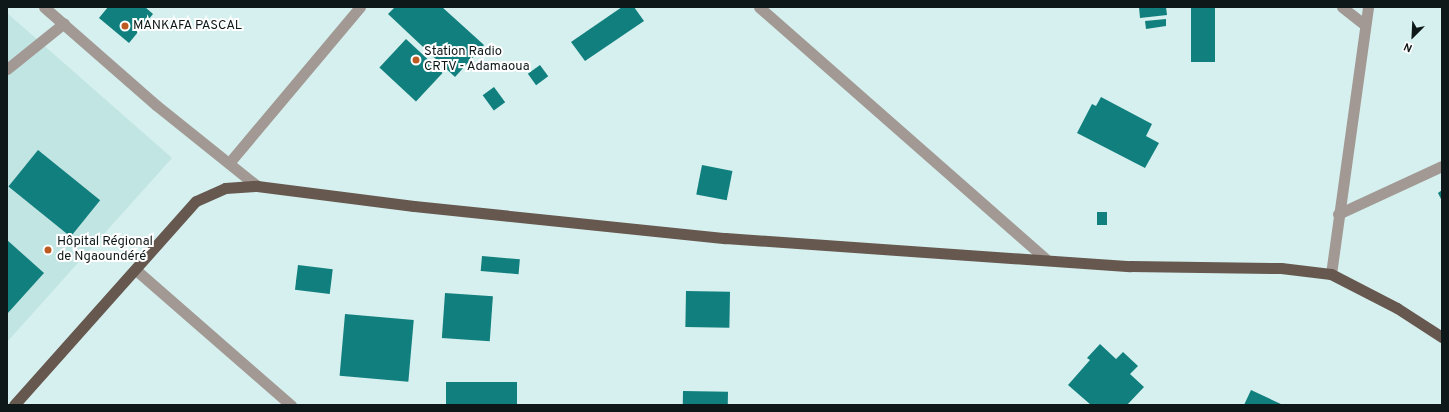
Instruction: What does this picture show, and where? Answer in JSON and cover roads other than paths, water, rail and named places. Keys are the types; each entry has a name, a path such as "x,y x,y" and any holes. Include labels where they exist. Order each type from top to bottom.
{"main road":[{"path":"14,405 196,201 225,188 257,186 422,206 725,238 1130,266 1281,268 1331,274 1397,308 1442,338"}],"street":[{"path":"44,7 156,105 257,186"},
{"path":"229,163 360,7"},
{"path":"759,7 1047,260"},
{"path":"1342,7 1365,25"},
{"path":"1331,274 1338,214 1368,7"},
{"path":"7,69 64,23"},
{"path":"1338,214 1442,166"},
{"path":"136,270 292,405"}],"place":[{"name":"MANKAFA PASCAL","path":"125,26"},
{"name":"Station Radio CRTV - Adamaoua","path":"416,60"},
{"name":"Hôpital Régional de Ngaoundéré","path":"48,250"}]}
